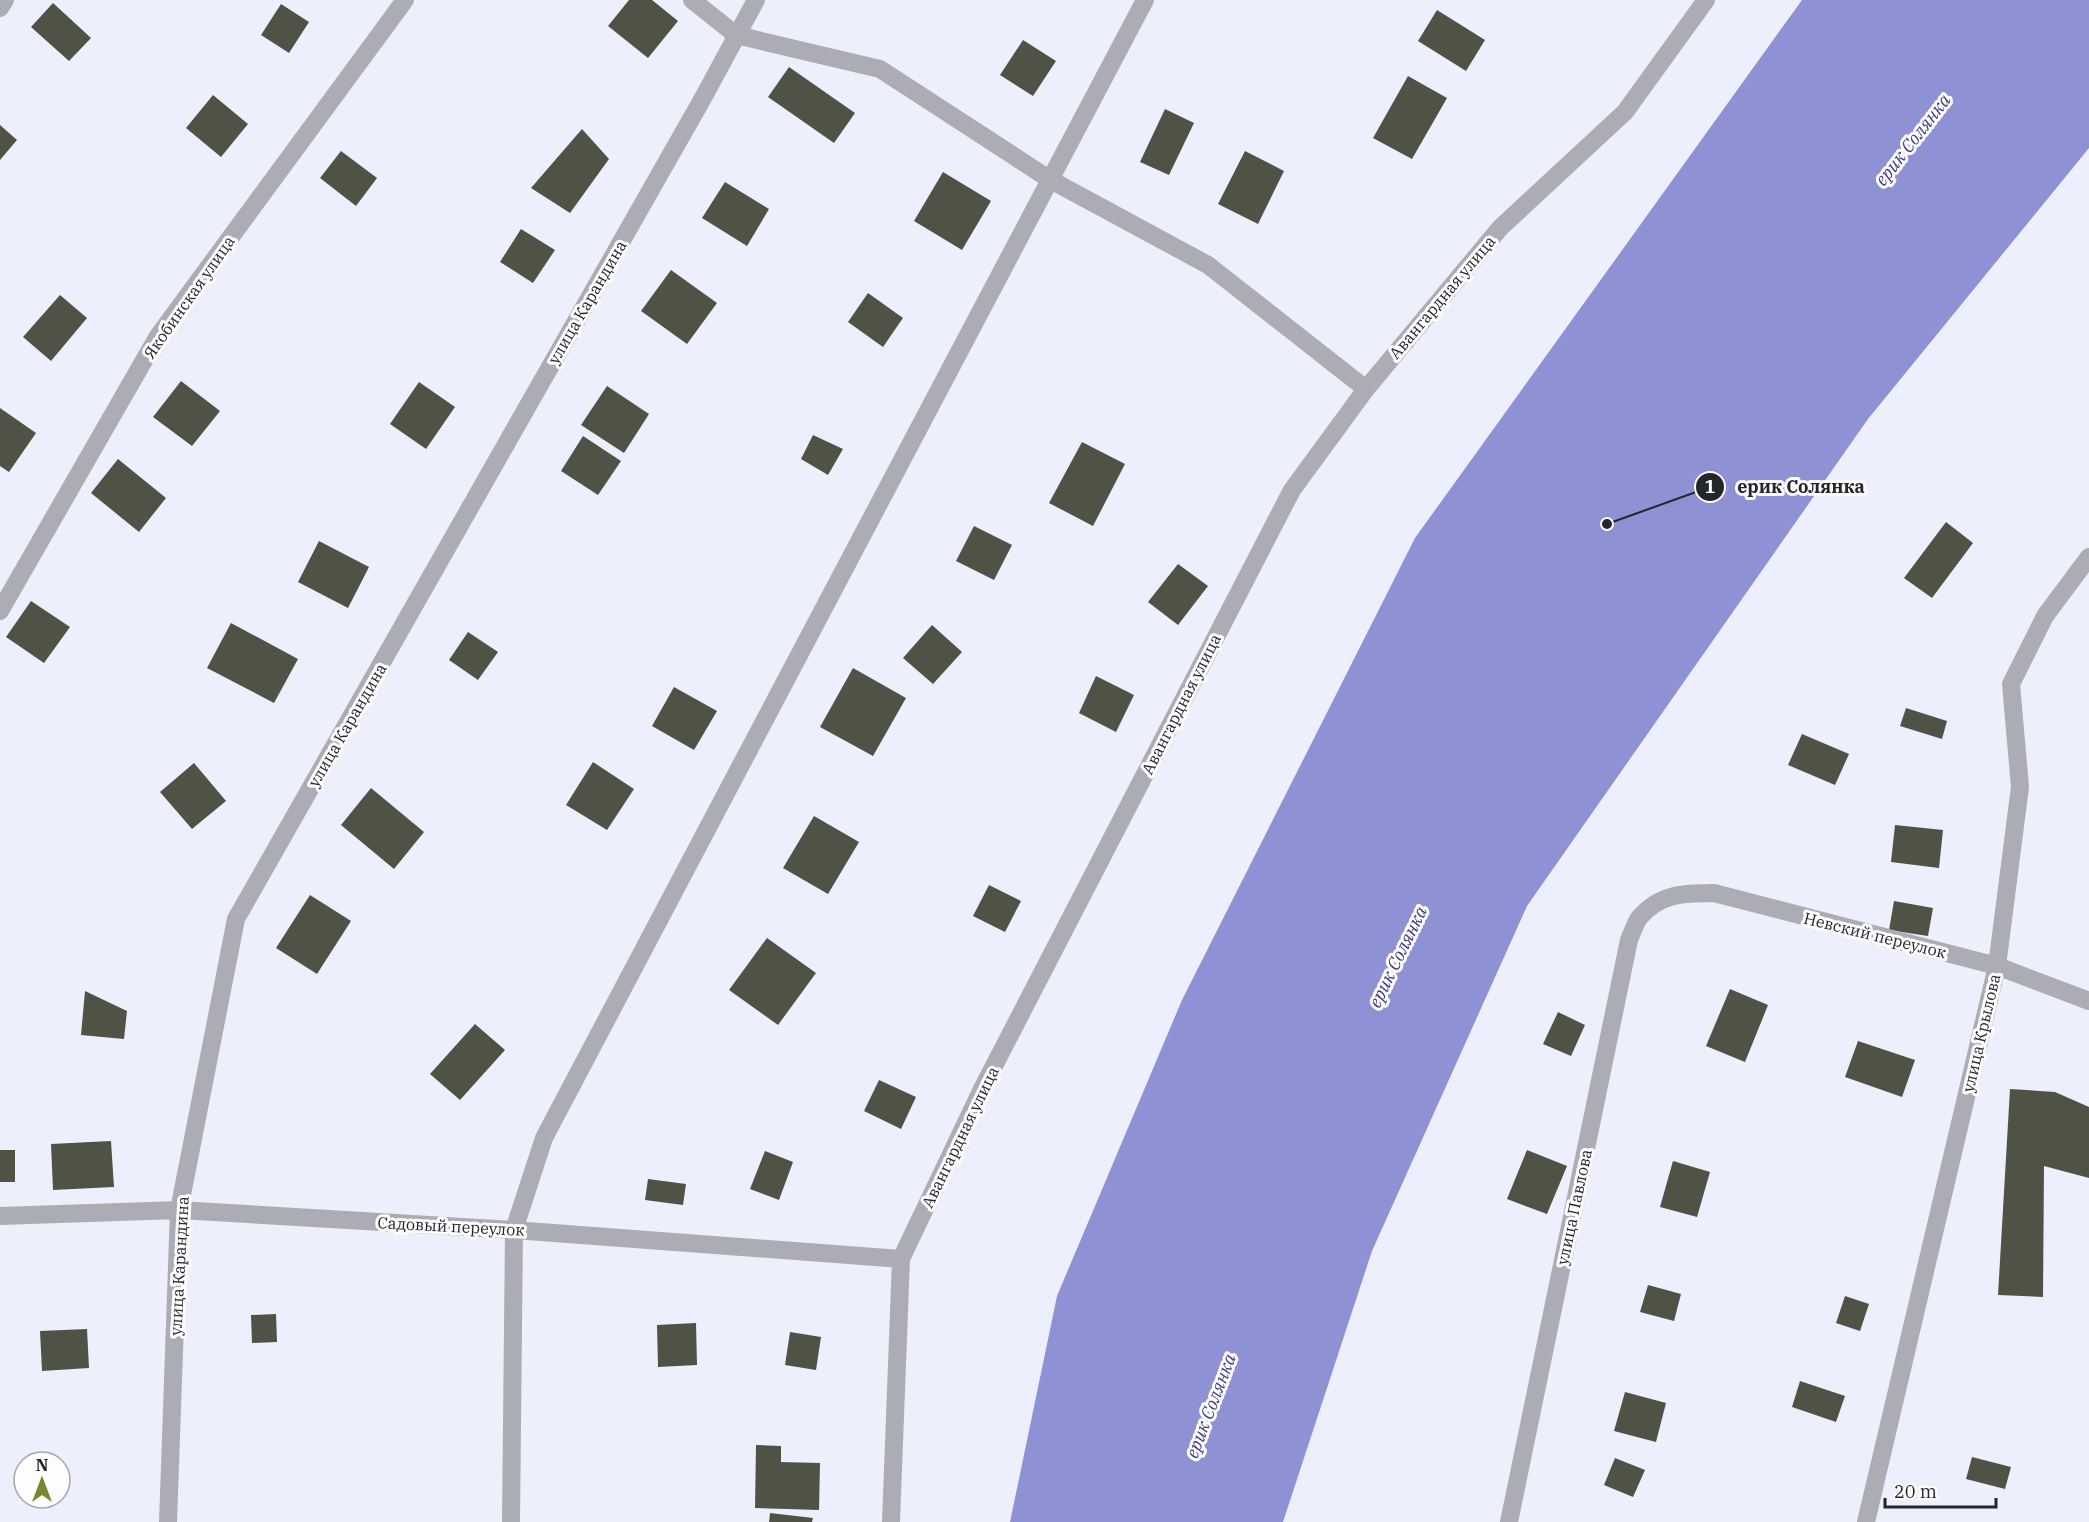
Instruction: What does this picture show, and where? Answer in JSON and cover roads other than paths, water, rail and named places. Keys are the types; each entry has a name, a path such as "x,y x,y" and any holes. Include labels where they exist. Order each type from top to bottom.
{"street":[{"path":"0,8 5,0"},
{"name":"Якобинская улица","path":"0,610 158,336 405,0"},
{"path":"692,0 736,35 880,69 1049,179 1208,265 1366,388"},
{"name":"улица Карандина","path":"168,1522 179,1210 236,919 703,98 756,0"},
{"path":"511,1522 514,1230 544,1138 1145,0"},
{"name":"Авангардная улица","path":"891,1522 901,1259 981,1090 1292,490 1366,388 1500,228 1625,112 1706,0"},
{"name":"улица Крылова","path":"1866,1522 1997,966 2020,787 2011,684 2045,616 2089,557"},
{"name":"Невский переулок","path":"1658,901 1684,893 1714,893 1997,966 2089,1001"},
{"name":"улица Павлова","path":"1509,1522 1629,940 1639,919 1658,901"},
{"name":"Садовый переулок","path":"0,1216 179,1210 514,1230 901,1259"}],"water":[{"path":"1802,0 2089,0 2089,148 1868,419 1527,906 1372,1251 1283,1522 1010,1522 1057,1296 1182,1000 1415,538"}],"place":[{"name":"ерик Солянка","path":"1607,524"}]}
